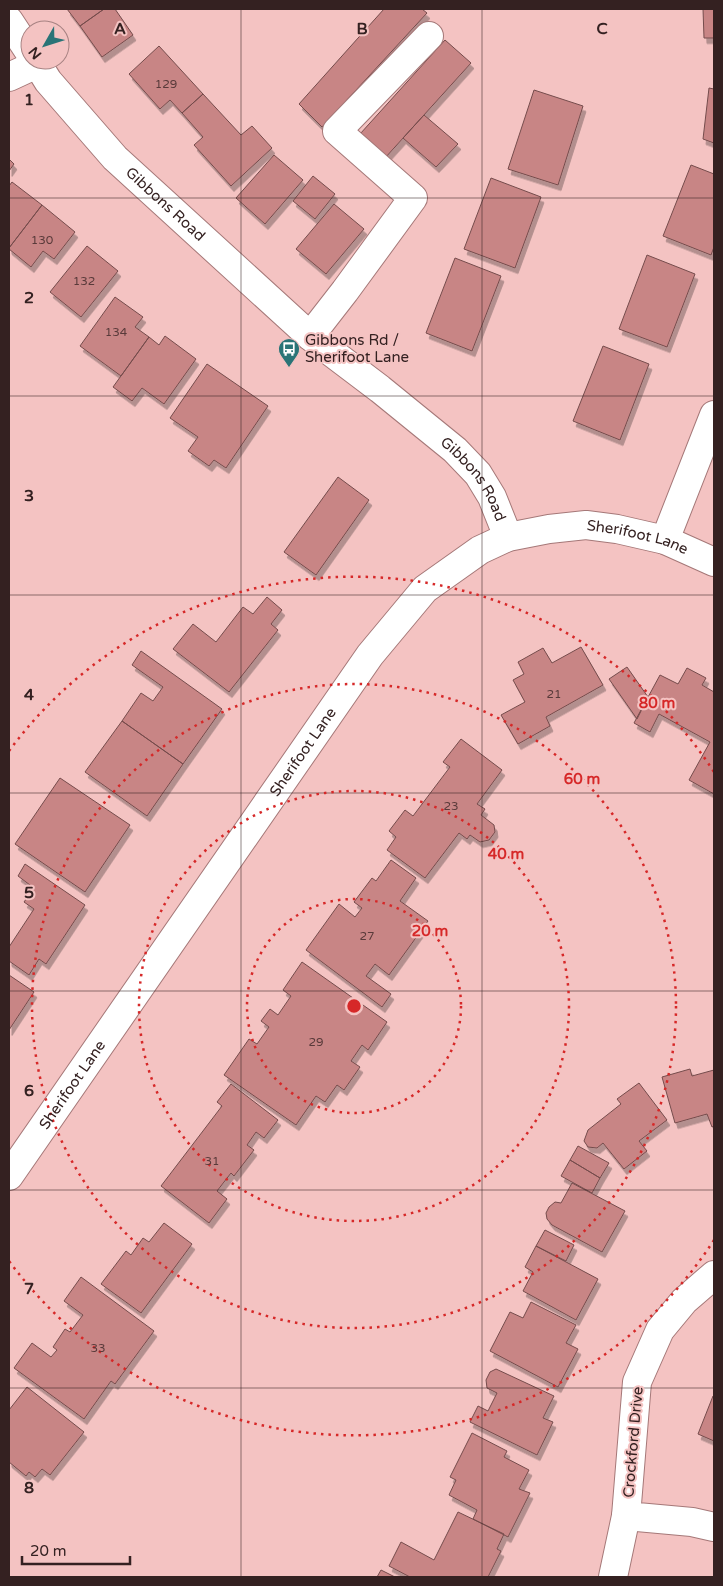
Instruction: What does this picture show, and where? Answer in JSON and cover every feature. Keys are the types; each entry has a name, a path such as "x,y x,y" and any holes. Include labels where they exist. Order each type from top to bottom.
{"street":[{"name":"Gibbons Road","path":"9,22 20,38"},
{"path":"310,336 413,198 337,131 429,36"},
{"path":"9,77 20,69"},
{"name":"Gibbons Road","path":"41,70 115,158 310,336 380,389 455,450 478,474 492,497 508,537"},
{"path":"665,540 714,415"},
{"name":"Sherifoot Lane","path":"9,1176 370,655 425,589 480,550 508,537 549,529 586,525 617,529 665,540 714,562"},
{"name":"Crockford Drive","path":"613,1577 626,1516 637,1382 660,1330 684,1301 714,1275"},
{"name":"Crockford Drive","path":"626,1516 692,1522 714,1527"}],"building":[{"path":"67,9 104,9 80,26"},
{"path":"104,9 115,9 133,35 102,57 80,26"},
{"path":"384,9 422,9 427,13 322,127 299,104"},
{"path":"703,9 714,9 714,38 704,38"},
{"path":"445,40 471,63 385,158 360,134"},
{"path":"159,46 203,94 182,113 170,100 160,109 129,74"},
{"path":"709,88 714,89 714,143 703,139"},
{"path":"534,90 583,106 558,185 508,169"},
{"path":"203,94 241,135 252,126 272,148 231,186 194,145 203,137 182,113"},
{"path":"424,115 458,144 436,167 403,138"},
{"path":"274,155 303,180 265,224 236,198"},
{"path":"9,159 14,164 9,171"},
{"path":"691,165 714,174 714,247 711,255 663,236"},
{"path":"313,176 335,194 315,219 293,201"},
{"path":"491,178 541,197 515,268 464,249"},
{"path":"12,182 42,205 9,248 9,186"},
{"path":"334,204 364,229 326,274 296,249"},
{"path":"42,205 75,232 54,259 43,251 31,267 9,248"},
{"path":"87,246 118,271 81,317 50,292"},
{"path":"647,255 695,274 667,347 619,329"},
{"path":"455,258 501,276 472,351 426,333"},
{"path":"115,297 143,317 135,327 149,337 121,376 80,346"},
{"path":"165,336 196,359 164,404 142,388 132,401 113,387 149,337 159,345"},
{"path":"603,346 649,364 620,440 573,421"},
{"path":"207,364 268,406 226,468 214,460 209,466 188,451 198,437 170,418"},
{"path":"338,477 369,500 316,575 284,552"},
{"path":"267,597 282,610 271,624 278,630 229,692 173,649 193,624 216,642 243,607 253,614"},
{"path":"581,647 603,685 546,717 550,726 518,744 501,715 525,702 513,680 524,674 518,662 543,648 552,663"},
{"path":"141,651 222,709 183,764 122,721 141,693 153,701 163,687 132,665"},
{"path":"627,667 648,697 637,719 609,679"},
{"path":"687,668 706,678 702,685 714,692 714,794 689,780 710,742 659,714 650,732 634,723 660,675 678,684"},
{"path":"122,721 183,764 147,816 85,772"},
{"path":"461,739 502,770 477,804 485,809 481,815 494,825 495,832 489,840 480,842 470,835 467,839 459,833 425,878 387,850 396,837 389,831 405,810 413,816 450,767 443,762"},
{"path":"60,778 130,825 85,892 15,844"},
{"path":"391,860 416,878 400,901 428,921 389,975 375,964 366,976 391,994 382,1007 306,950 339,904 355,917 362,908 354,902 372,878 376,881"},
{"path":"25,864 85,905 46,964 39,959 29,975 9,961 9,947 34,909 24,902 34,888 18,876"},
{"path":"302,962 387,1022 368,1050 362,1045 351,1061 360,1067 344,1090 337,1085 325,1102 316,1096 296,1125 224,1075 249,1039 257,1044 269,1027 261,1021 270,1009 278,1015 291,996 283,990"},
{"path":"9,975 34,992 9,1030"},
{"path":"690,1069 692,1076 714,1070 714,1126 712,1127 707,1114 675,1123 662,1077"},
{"path":"639,1083 667,1120 639,1141 647,1151 624,1169 603,1143 597,1148 588,1147 584,1141 588,1130 621,1104 617,1099"},
{"path":"231,1084 278,1120 264,1138 256,1132 247,1145 254,1150 234,1176 231,1173 217,1191 227,1199 209,1223 161,1186 222,1106 217,1102"},
{"path":"578,1146 609,1163 600,1178 570,1160"},
{"path":"570,1160 600,1178 592,1193 561,1176"},
{"path":"572,1183 625,1211 602,1252 552,1225 547,1219 546,1213 549,1207 555,1202 561,1203"},
{"path":"164,1223 192,1244 141,1313 101,1284 126,1251 131,1255 143,1238 149,1242"},
{"path":"545,1230 574,1245 566,1261 536,1246"},
{"path":"536,1246 598,1279 576,1320 523,1291 533,1272 525,1267"},
{"path":"81,1277 154,1331 115,1384 111,1381 84,1419 14,1368 32,1343 51,1357 57,1350 53,1347 65,1329 70,1332 83,1315 64,1301"},
{"path":"531,1302 576,1325 566,1343 578,1349 558,1387 490,1351 510,1312 523,1318"},
{"path":"496,1369 554,1396 543,1418 553,1422 537,1455 470,1422 478,1406 488,1411 497,1393 487,1388 486,1380 490,1372"},
{"path":"27,1387 84,1432 50,1475 42,1469 35,1477 29,1472 26,1476 9,1462 9,1410"},
{"path":"714,1396 714,1441 698,1434"},
{"path":"472,1433 507,1451 504,1457 529,1470 519,1489 530,1493 508,1537 473,1519 477,1510 449,1495 456,1480 450,1477"},
{"path":"458,1512 504,1534 497,1549 501,1551 488,1577 410,1577 389,1566 401,1542 434,1560"},
{"path":"381,1570 395,1577 377,1577"}],"place":[{"name":"Gibbons Rd / Sherifoot Lane","path":"289,368"}]}
